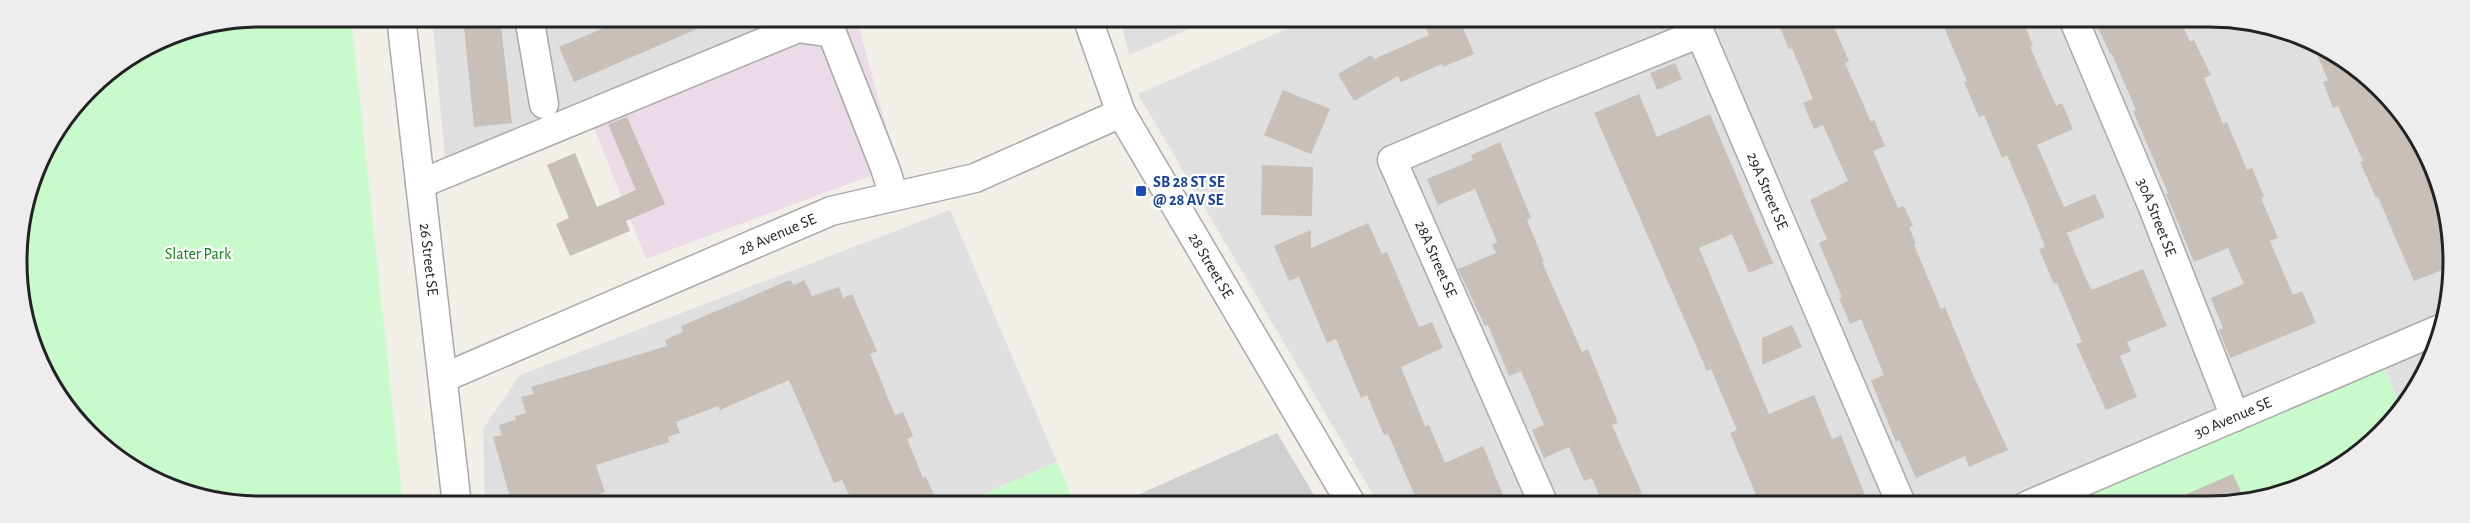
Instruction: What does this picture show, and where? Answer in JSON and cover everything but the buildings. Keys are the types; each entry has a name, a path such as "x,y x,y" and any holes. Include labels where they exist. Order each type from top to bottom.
{"street":[{"name":"26 Street SE","path":"402,27 455,496"},
{"path":"534,27 544,104"},
{"name":"28 Street SE","path":"1091,27 1122,113 1347,496"},
{"name":"30A Street SE","path":"2077,27 2152,205 2235,417"},
{"path":"420,184 798,28 832,33 894,196"},
{"name":"29A Street SE","path":"1541,97 1700,33 1898,496"},
{"name":"28A Street SE","path":"1540,496 1392,160 1541,97"},
{"name":"28 Avenue SE","path":"442,378 831,211 975,178 1122,113"},
{"name":"30 Avenue SE","path":"2049,496 2432,332"}],"shaded area":[{"path":"433,27 791,27 445,157"},
{"path":"792,27 859,27 897,166 646,259 585,105"},
{"path":"1122,27 1194,27 1129,55"},
{"path":"1291,27 2208,27 2239,29 2284,39 2326,58 2363,85 2395,119 2419,158 2435,201 2442,246 2441,292 2431,337 2412,379 2398,400 2382,363 2089,496 1374,496 1138,94"},
{"path":"950,210 1057,462 979,496 485,496 483,429 520,375"},
{"path":"1277,433 1315,496 1135,496"}],"green space":[{"name":"Slater Park","path":"352,27 402,496 262,496 231,494 186,484 144,465 107,438 75,404 51,365 39,337 29,292 27,262 29,231 39,186 58,144 75,119 107,85 144,58 186,39 231,29"},
{"path":"2382,363 2398,400 2385,416 2351,448 2326,465 2284,484 2239,494 2208,496 2087,496"},
{"path":"1057,462 1071,496 979,496"}],"place":[{"name":"SB 28 ST SE @ 28 AV SE","path":"1141,191"}]}
